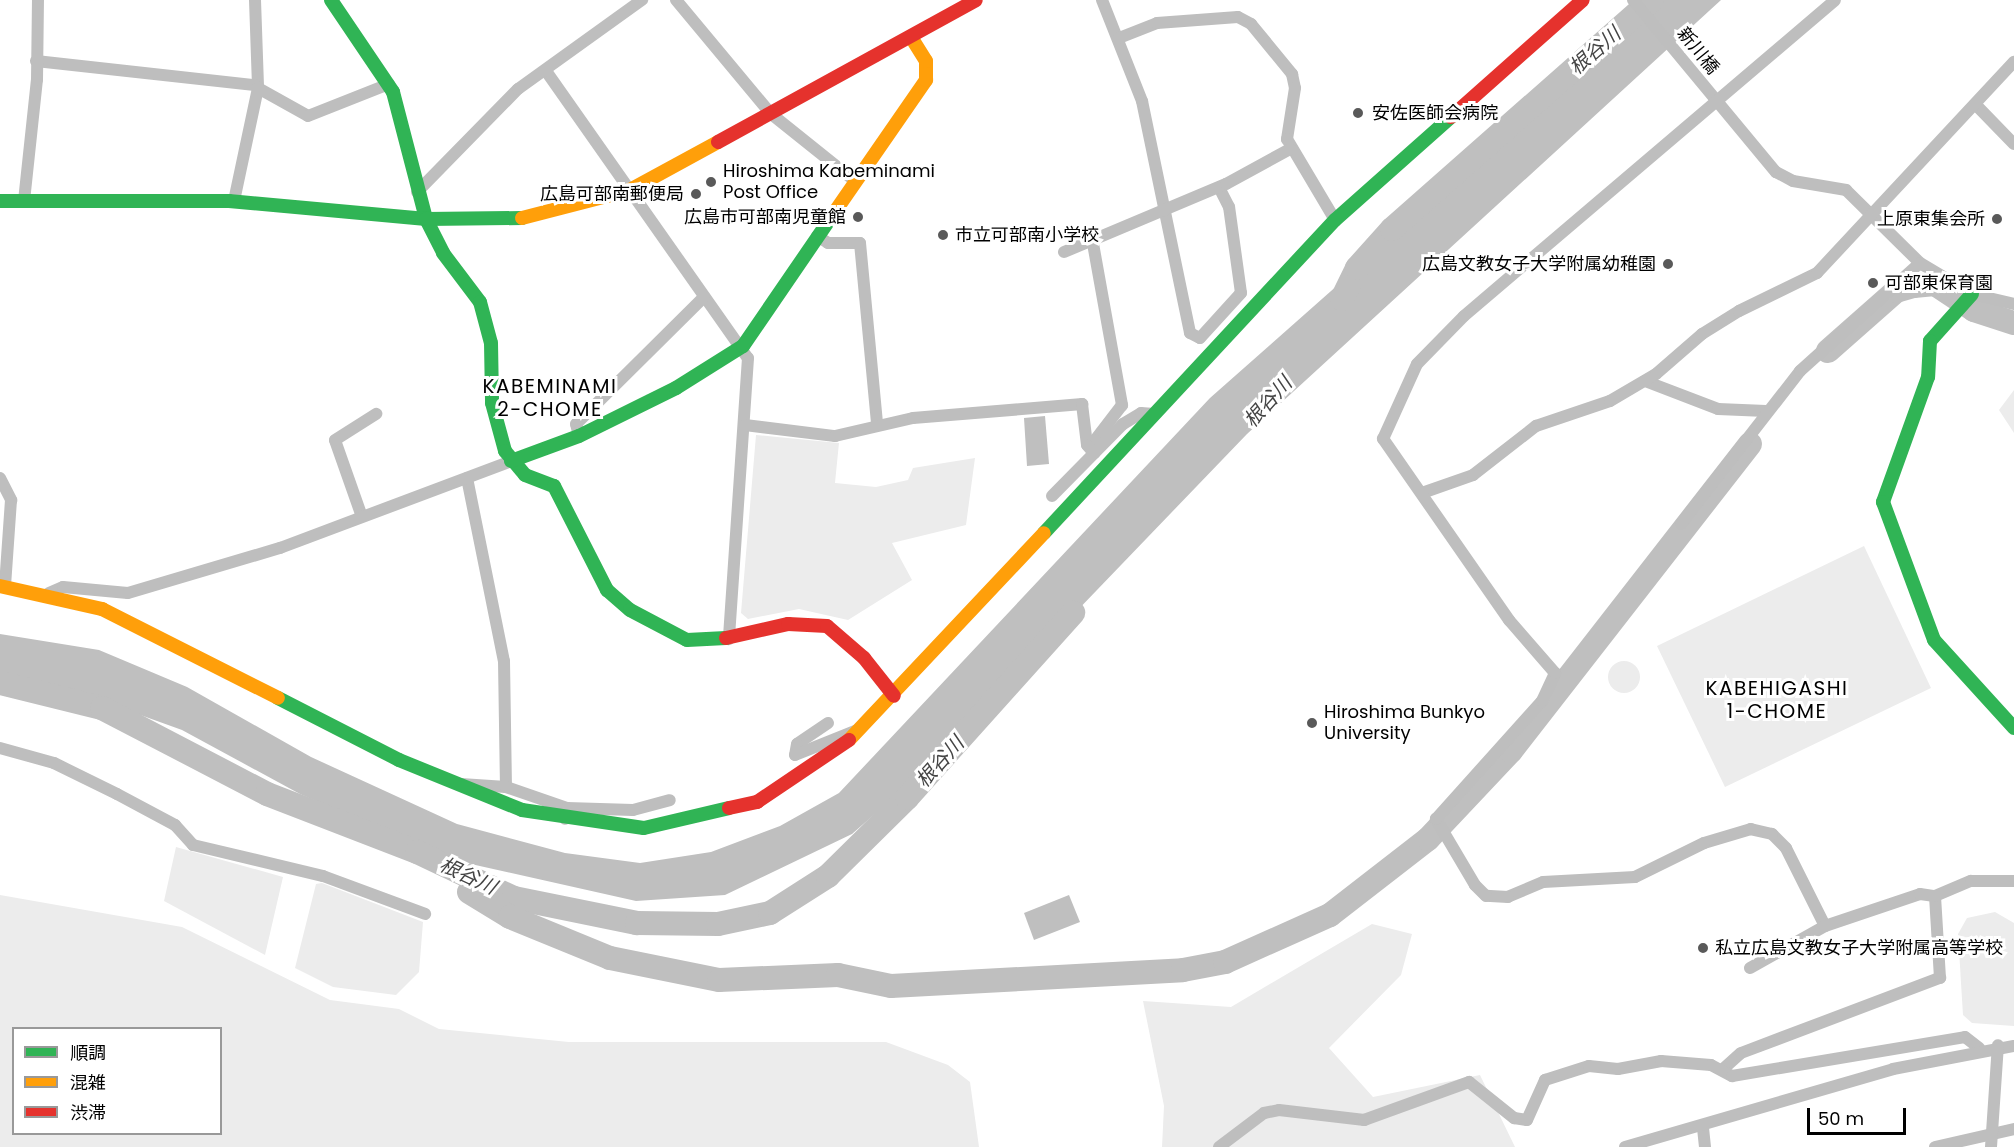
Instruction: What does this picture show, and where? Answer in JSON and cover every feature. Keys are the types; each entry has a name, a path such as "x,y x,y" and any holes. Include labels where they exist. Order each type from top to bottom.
{"street":[{"path":"24,201 36,61 38,0"},
{"path":"234,201 257,86 255,0"},
{"path":"331,0 388,84 426,219 484,312 491,343 492,403 511,461 525,475 554,486 594,570 630,610 687,640 729,639 788,624 827,627 864,658 894,696"},
{"path":"417,192 518,89 642,0"},
{"path":"676,0 770,113 855,181"},
{"path":"0,201 234,201 426,219 525,218 630,190 976,0"},
{"path":"1102,0 1119,38 1142,101 1161,209 1170,221 1190,333 1200,338 1241,293 1229,207 1219,187"},
{"path":"0,478 10,500 3,586 49,593 102,609 177,644 457,785 566,814 644,828 757,802 821,764 862,729 1335,220 1583,0"},
{"name":"新川橋","path":"1633,0 1776,172 1799,183 1846,190 1920,263 1966,300 2014,304"},
{"path":"1825,926 1786,848 1772,834 1752,830 1704,843 1635,877 1543,882 1508,897 1486,896 1475,885 1440,826 1542,701 1555,673 1515,628 1383,439 1417,364 1588,206 1713,99 1835,0"},
{"path":"1119,38 1157,23 1238,17 1251,24 1292,74 1290,149 1335,220"},
{"path":"49,593 63,587 128,593 280,548 362,514 579,436 743,346 926,80 926,61 911,37"},
{"path":"36,61 257,86 308,116 388,84"},
{"path":"1422,493 1473,475 1536,426 1610,401 1644,381 1702,334 1817,273 1977,106 2014,62"},
{"path":"546,71 704,297 743,346 748,358 729,639"},
{"path":"1977,106 2014,144"},
{"path":"1064,252 1161,209 1219,187 1290,149"},
{"path":"817,236 828,243 860,243 877,423"},
{"path":"1092,238 1122,405 1095,440 1094,453"},
{"path":"1681,524 1766,411 1800,371 1920,263"},
{"path":"579,436 576,424 704,297"},
{"path":"1966,300 1930,341 1929,377 1883,502 1934,640 2014,728"},
{"path":"1644,381 1718,409 1766,411"},
{"path":"745,425 835,436 877,423 1082,404 1087,445 1094,453"},
{"path":"1052,496 1123,424 1141,413 1154,414"},
{"path":"362,514 335,440 376,414"},
{"path":"466,478 504,661 506,787"},
{"path":"828,723 796,744 795,755 862,729"},
{"path":"0,748 54,763 117,794 175,825 193,845 323,876 425,914"},
{"path":"457,785 506,787 566,814 633,810 670,800"},
{"path":"1750,968 1825,926 1920,894 1935,896 1971,881 2014,881"},
{"path":"1722,1070 1741,1053 1762,1050 1940,978 1935,896"},
{"path":"1219,1147 1251,1120 1279,1110 1364,1120 1470,1082 1514,1118 1527,1120 1545,1080 1571,1068 1618,1069 1661,1061 1722,1070 1732,1076 1965,1037 1979,1048"},
{"path":"1625,1147 1703,1128 1893,1069 1998,1044 2014,1046"},
{"path":"1992,1147 1998,1044"},
{"path":"1703,1128 1705,1147"},
{"path":"1935,1147 1992,1130 2014,1129"}],"shaded area":[{"path":"2014,390 2014,433 1999,410"},
{"path":"756,435 839,443 835,483 876,487 908,480 913,468 975,458 966,525 892,543 912,580 848,620 799,609 748,619 741,613"},
{"path":"1864,546 1931,688 1725,787 1657,646"},
{"path":"1624,661 1635,666 1640,677 1635,688 1624,693 1613,688 1608,677 1613,666"},
{"path":"176,847 283,877 265,955 164,901"},
{"path":"322,883 423,922 419,972 396,995 333,987 295,968 316,884"},
{"path":"0,895 182,927 330,1000 399,1009 439,1029 569,1042 886,1042 948,1065 970,1082 979,1147 0,1147"},
{"path":"1995,912 2014,923 2014,1026 1972,1023 1963,1015 1958,934 1967,918"},
{"path":"1372,924 1412,934 1401,975 1329,1048 1373,1097 1480,1075 1515,1147 1162,1147 1164,1106 1143,1001 1231,1007"}],"water":[{"path":"1660,0 1721,0 1247,434 919,775 852,834 725,895 636,901 453,860 300,794 182,730 96,699 0,686 0,634 99,650 187,687 311,757 457,824 565,853 640,863 711,852 780,826 839,793 1210,398"},
{"path":"1045,416 1049,464 1027,466 1024,418"},
{"path":"1069,895 1080,922 1034,940 1024,913"}],"waterway":[{"name":"根谷川","path":"1342,299 1357,268 1392,229 1652,0"},
{"path":"1828,351 1896,291 1914,286 1935,284 1974,310 2014,323"},
{"path":"469,892 510,917 610,958 719,980 838,975 891,986 1183,970 1225,962 1330,915 1428,839 1511,751 1750,444"},
{"name":"根谷川","path":"0,683 102,708 267,794 417,852 514,898 637,923 718,924 770,913 828,876 907,798 1073,613"}],"traffic: fast":[{"path":"331,0 393,92 426,219 443,253 480,302 491,343 492,403 505,451 525,475 554,486 607,590 630,610 687,640 726,638"},
{"path":"1044,533 1335,220 1451,117"},
{"path":"0,201 229,201 426,219 522,218"},
{"path":"511,461 579,436 676,388 743,346 834,213"},
{"path":"1972,294 1930,341 1928,377 1883,502 1934,640 2014,728"},
{"path":"278,698 399,760 522,810 644,828 729,808"}],"traffic: slow":[{"path":"834,213 926,80 926,61 911,37"},
{"path":"522,218 630,190 718,142"},
{"path":"849,740 1044,533"},
{"path":"0,586 102,609 278,698"}],"traffic: jam":[{"path":"718,142 976,0"},
{"path":"1451,117 1583,0"},
{"path":"726,638 788,624 827,626 864,658 894,696"},
{"path":"729,808 757,802 849,740"}],"place":[{"name":"安佐医師会病院","path":"1358,113"},
{"name":"Hiroshima Kabeminami Post Office","path":"711,182"},
{"name":"広島可部南郵便局","path":"696,194"},
{"name":"広島市可部南児童館","path":"858,217"},
{"name":"上原東集会所","path":"1997,219"},
{"name":"市立可部南小学校","path":"943,235"},
{"name":"広島文教女子大学附属幼稚園","path":"1668,264"},
{"name":"可部東保育園","path":"1873,283"},
{"name":"Hiroshima Bunkyo University","path":"1312,723"},
{"name":"私立広島文教女子大学附属高等学校","path":"1703,948"}],"district":[{"name":"KABEMINAMI 2-CHOME","path":"550,398"},
{"name":"KABEHIGASHI 1-CHOME","path":"1777,700"}]}
